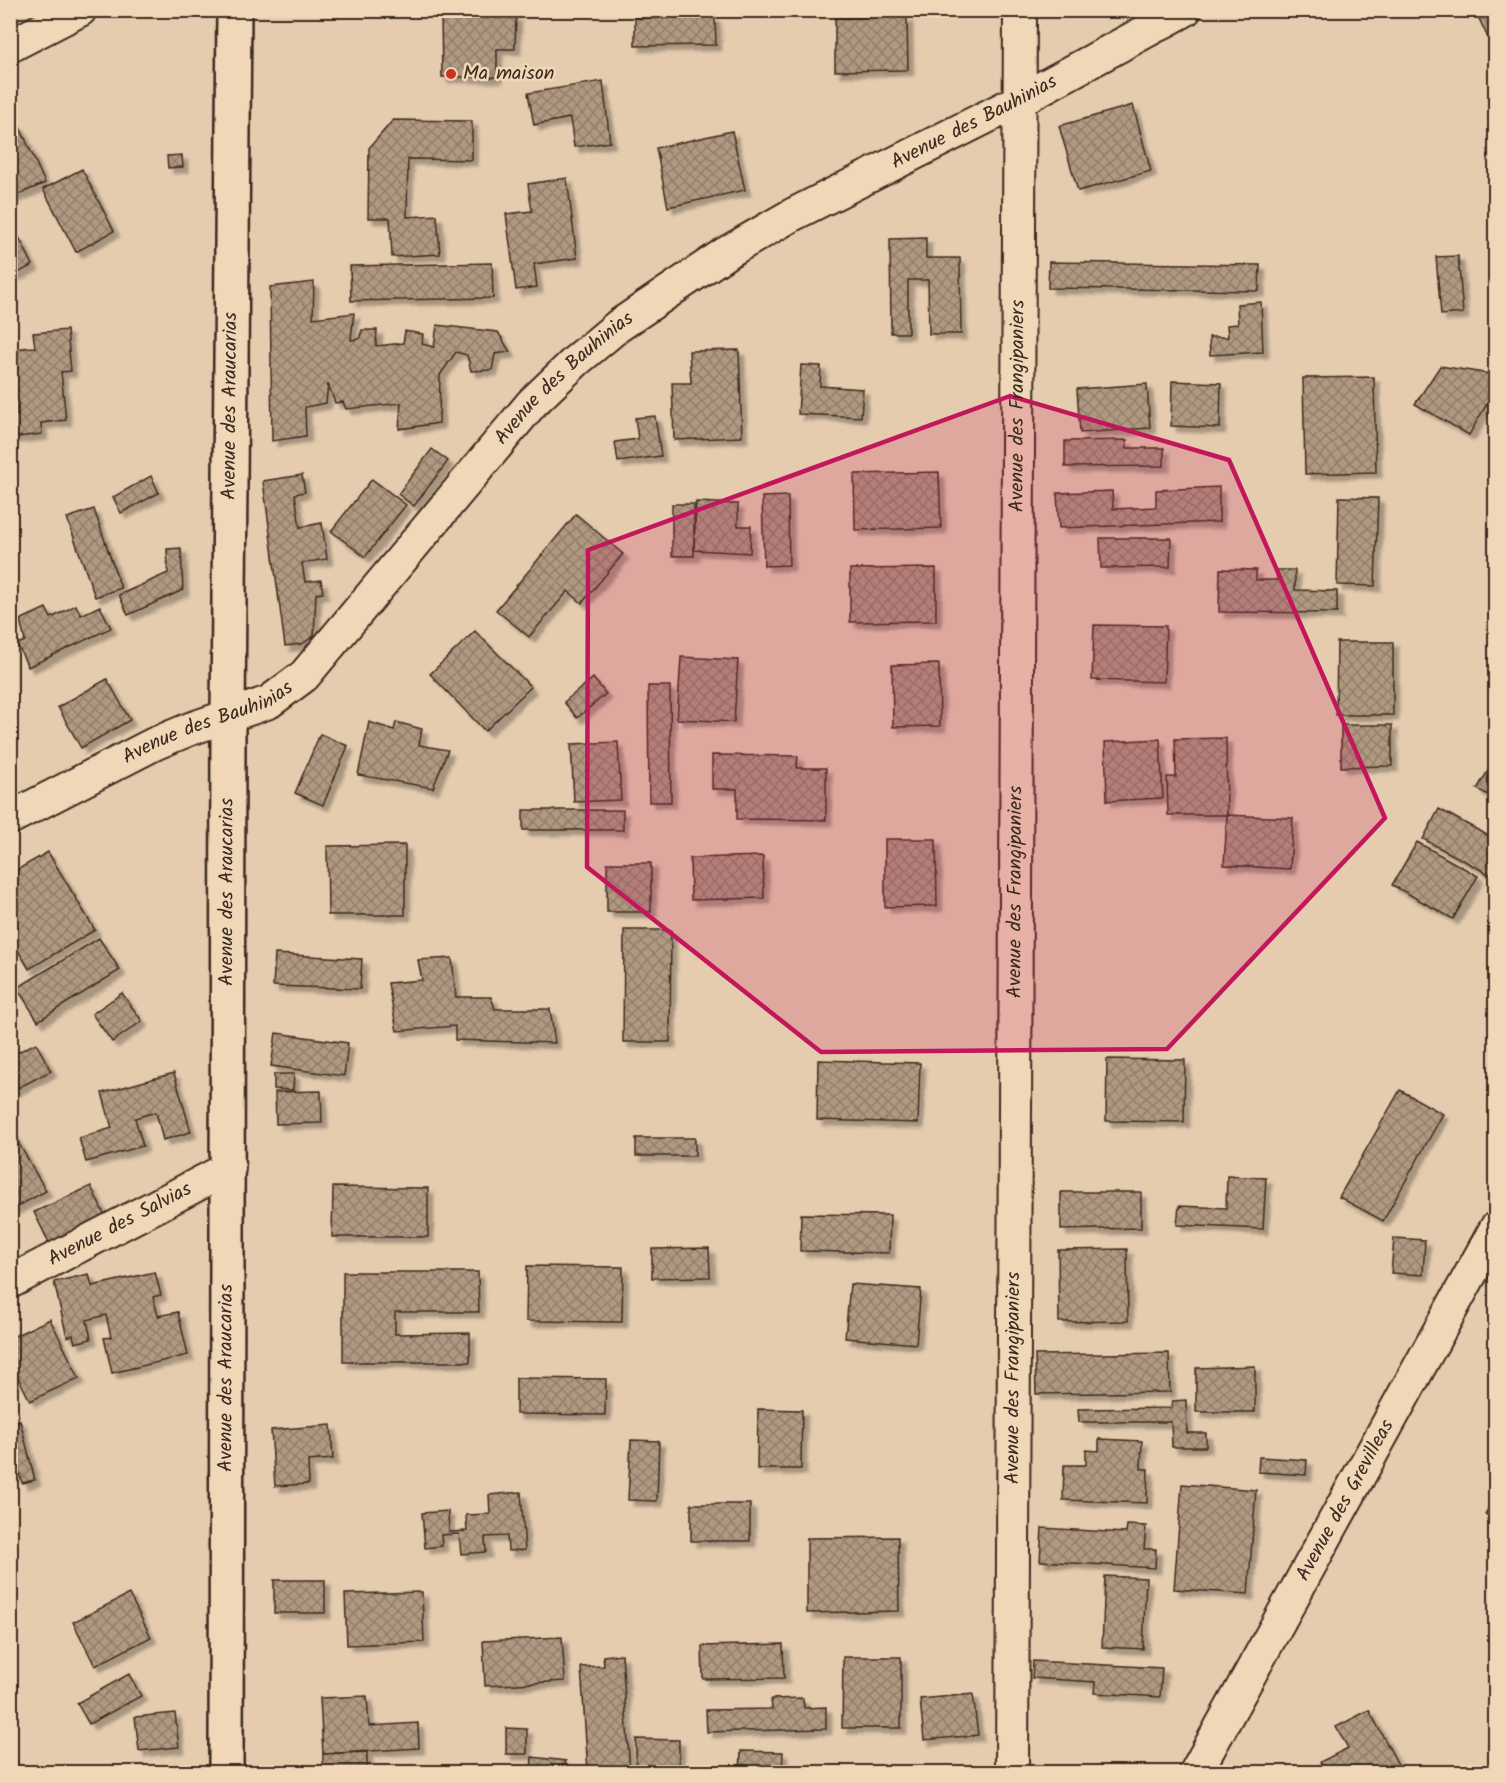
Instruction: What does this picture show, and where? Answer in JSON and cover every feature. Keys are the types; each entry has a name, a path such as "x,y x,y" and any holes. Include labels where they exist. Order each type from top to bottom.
{"street":[{"path":"10,46 80,10"},
{"name":"Avenue des Araucarias","path":"226,1773 230,1168 228,716 234,10"},
{"name":"Avenue des Frangipaniers","path":"1012,1773 1020,10"},
{"name":"Avenue des Bauhinias","path":"10,818 154,744 269,702 304,676 525,411 576,361 618,326 726,253 792,214 1018,101 1185,10"},
{"name":"Avenue des Salvias","path":"10,1282 230,1168"},
{"name":"Avenue des Grevilleas","path":"1196,1773 1496,1228"}],"highlighted area":[{"path":"1010,396 1229,460 1385,818 1167,1049 821,1052 587,867 588,550"}],"building":[{"path":"1475,10 1496,10 1496,55"},
{"path":"441,15 516,16 515,49 497,49 497,77 442,77"},
{"path":"715,17 716,45 635,46 635,18"},
{"path":"907,17 908,70 835,71 835,18"},
{"path":"603,81 610,142 574,147 570,118 534,125 528,93"},
{"path":"1133,105 1151,171 1078,191 1059,126"},
{"path":"393,120 472,121 472,160 408,159 407,217 437,215 440,254 392,257 390,218 368,218 369,148"},
{"path":"19,125 45,183 10,198 10,129"},
{"path":"732,131 745,190 668,207 656,148"},
{"path":"182,155 183,167 168,168 167,156"},
{"path":"82,169 114,231 76,252 43,189"},
{"path":"567,178 577,258 534,264 537,287 516,290 506,214 532,211 528,184"},
{"path":"19,237 33,265 10,277 10,241"},
{"path":"926,238 926,258 960,258 961,334 929,334 928,280 908,280 908,333 891,333 890,239"},
{"path":"1458,256 1463,313 1441,315 1436,257"},
{"path":"1049,262 1260,265 1259,291 1048,288"},
{"path":"492,263 493,298 351,301 350,266"},
{"path":"314,282 313,318 354,313 351,340 359,339 362,330 377,330 376,346 403,343 405,331 423,334 422,344 434,347 437,325 498,332 510,352 495,354 492,370 471,371 467,355 456,352 440,375 439,423 399,429 401,403 346,409 343,402 335,403 328,384 326,403 305,407 306,436 272,441 270,287"},
{"path":"1261,302 1263,352 1210,355 1209,337 1228,337 1227,325 1238,324 1237,304"},
{"path":"67,330 71,371 61,372 66,420 41,423 42,434 10,438 10,416 17,415 13,376 10,376 10,349 35,347 33,333"},
{"path":"739,350 742,437 674,440 672,383 691,383 689,351"},
{"path":"801,365 821,366 820,386 863,389 861,417 798,414"},
{"path":"1440,366 1496,375 1496,388 1469,435 1415,404"},
{"path":"1374,377 1376,472 1305,474 1303,378"},
{"path":"1172,381 1221,383 1220,428 1171,426"},
{"path":"1147,384 1150,428 1080,433 1077,389"},
{"path":"655,416 661,456 618,462 615,442 638,439 635,418"},
{"path":"1127,440 1127,448 1164,448 1164,466 1065,467 1065,441"},
{"path":"432,449 448,461 414,506 398,494"},
{"path":"939,472 941,528 855,530 854,474"},
{"path":"302,475 305,492 295,494 300,527 322,523 327,559 302,563 305,582 321,580 323,593 316,594 314,636 302,644 285,646 263,481"},
{"path":"151,476 159,493 121,513 113,497"},
{"path":"372,479 406,505 365,557 331,531"},
{"path":"1219,487 1219,522 1059,528 1057,493 1112,491 1113,509 1156,507 1156,490"},
{"path":"788,496 789,565 764,566 762,497"},
{"path":"1339,497 1378,498 1375,586 1337,585"},
{"path":"696,502 738,504 738,526 751,526 750,553 694,550"},
{"path":"672,504 694,504 694,556 672,556"},
{"path":"94,509 121,588 95,597 67,518"},
{"path":"576,514 623,554 582,603 568,591 529,637 496,610"},
{"path":"1100,538 1171,538 1170,567 1101,568"},
{"path":"181,548 183,590 128,615 119,595 168,573 167,549"},
{"path":"936,568 936,621 850,622 850,569"},
{"path":"1220,569 1256,570 1256,580 1277,580 1277,570 1295,570 1295,590 1337,591 1337,613 1219,612"},
{"path":"76,605 81,615 100,606 111,628 28,667 17,644 25,641 20,620 46,608 51,618"},
{"path":"1094,625 1166,626 1164,682 1092,680"},
{"path":"475,631 531,687 485,731 430,674"},
{"path":"1337,642 1393,642 1393,715 1336,715"},
{"path":"681,657 738,660 734,722 677,719"},
{"path":"939,664 940,726 893,727 892,665"},
{"path":"593,678 606,694 577,718 564,702"},
{"path":"107,679 130,720 81,748 58,707"},
{"path":"648,686 670,686 671,802 649,802"},
{"path":"369,722 394,730 396,722 422,729 419,745 448,750 433,788 358,775"},
{"path":"1341,725 1392,725 1392,766 1341,767"},
{"path":"320,734 348,746 323,805 295,793"},
{"path":"1226,738 1227,815 1168,815 1167,777 1176,777 1175,739"},
{"path":"1160,739 1163,798 1107,801 1105,742"},
{"path":"618,742 621,800 574,802 571,744"},
{"path":"712,755 798,756 797,768 826,768 826,820 737,819 737,789 712,789"},
{"path":"1492,764 1496,767 1496,799 1477,789"},
{"path":"1439,809 1496,840 1496,878 1423,839"},
{"path":"523,810 623,810 623,830 523,830"},
{"path":"1227,815 1293,818 1290,869 1224,865"},
{"path":"885,839 936,839 937,906 885,907"},
{"path":"1417,842 1478,876 1453,919 1392,885"},
{"path":"405,845 405,915 328,915 327,846"},
{"path":"48,852 95,930 29,969 10,937 10,874"},
{"path":"763,856 764,898 691,900 690,858"},
{"path":"607,863 651,863 651,912 607,912"},
{"path":"624,930 671,930 670,1042 623,1042"},
{"path":"99,938 120,970 38,1021 17,988"},
{"path":"275,954 362,959 360,989 273,986"},
{"path":"452,958 456,997 491,997 495,1009 550,1009 555,1043 455,1040 455,1026 397,1031 388,983 422,980 418,960"},
{"path":"122,993 142,1021 112,1042 92,1014"},
{"path":"276,1033 348,1043 344,1076 271,1066"},
{"path":"36,1043 51,1071 10,1092 10,1056"},
{"path":"1107,1059 1185,1060 1184,1122 1106,1121"},
{"path":"818,1060 920,1063 918,1123 817,1120"},
{"path":"174,1073 191,1132 163,1140 156,1112 135,1118 143,1146 86,1162 79,1138 112,1128 102,1093"},
{"path":"274,1074 294,1074 293,1090 274,1089"},
{"path":"1400,1090 1443,1114 1383,1221 1339,1197"},
{"path":"321,1091 322,1123 276,1124 275,1092"},
{"path":"10,1128 46,1191 11,1210 10,1209"},
{"path":"636,1138 695,1138 695,1156 636,1156"},
{"path":"1227,1176 1266,1178 1263,1229 1177,1225 1179,1206 1226,1208"},
{"path":"91,1186 109,1225 53,1251 34,1212"},
{"path":"333,1187 428,1188 428,1237 332,1237"},
{"path":"1061,1192 1141,1192 1141,1228 1061,1230"},
{"path":"801,1214 890,1215 889,1253 800,1251"},
{"path":"1394,1238 1425,1240 1423,1275 1391,1273"},
{"path":"709,1248 710,1277 652,1278 652,1249"},
{"path":"1127,1249 1128,1321 1059,1322 1058,1250"},
{"path":"527,1266 623,1267 622,1322 526,1321"},
{"path":"155,1272 161,1295 153,1297 158,1316 178,1312 188,1355 112,1373 104,1338 111,1337 106,1315 87,1320 91,1339 75,1343 73,1335 67,1337 54,1282 89,1274 92,1286"},
{"path":"343,1272 478,1272 479,1312 395,1312 395,1334 470,1333 470,1362 343,1362"},
{"path":"850,1284 921,1289 916,1344 845,1338"},
{"path":"50,1319 79,1378 30,1401 10,1361 10,1338"},
{"path":"1169,1353 1170,1392 1036,1394 1035,1355"},
{"path":"1255,1366 1255,1412 1196,1412 1196,1368"},
{"path":"516,1378 606,1379 605,1415 516,1414"},
{"path":"1186,1400 1187,1433 1206,1433 1206,1447 1172,1447 1171,1422 1079,1422 1078,1409 1172,1408 1172,1401"},
{"path":"758,1409 802,1410 801,1469 757,1469"},
{"path":"20,1420 35,1480 22,1483 19,1471 10,1473 10,1422"},
{"path":"331,1425 333,1459 308,1461 309,1484 275,1486 271,1430"},
{"path":"1099,1439 1142,1441 1141,1469 1148,1469 1147,1503 1063,1500 1064,1465 1086,1465 1086,1450 1099,1451"},
{"path":"631,1440 659,1441 657,1501 628,1500"},
{"path":"1259,1457 1307,1460 1306,1475 1258,1472"},
{"path":"1182,1484 1256,1490 1248,1594 1174,1589"},
{"path":"521,1492 525,1550 508,1551 507,1536 485,1537 486,1552 461,1554 459,1534 441,1535 442,1546 425,1548 422,1513 448,1511 449,1532 467,1531 466,1515 490,1514 489,1495"},
{"path":"1496,1497 1496,1520 1485,1514"},
{"path":"691,1504 750,1504 750,1541 691,1541"},
{"path":"1127,1525 1146,1526 1144,1549 1156,1549 1155,1568 1040,1561 1042,1528 1126,1533"},
{"path":"898,1537 899,1611 807,1613 807,1538"},
{"path":"1105,1576 1146,1578 1143,1649 1102,1647"},
{"path":"274,1580 325,1580 325,1613 274,1613"},
{"path":"422,1592 424,1642 347,1645 345,1594"},
{"path":"129,1594 151,1637 95,1666 73,1622"},
{"path":"562,1637 565,1681 485,1686 483,1641"},
{"path":"783,1644 784,1678 703,1679 702,1646"},
{"path":"622,1654 630,1772 588,1772 581,1667 604,1666 603,1656"},
{"path":"843,1657 901,1657 901,1728 842,1728"},
{"path":"1033,1661 1162,1668 1160,1697 1094,1693 1095,1682 1032,1678"},
{"path":"129,1674 141,1696 89,1724 77,1703"},
{"path":"973,1694 978,1735 924,1740 920,1699"},
{"path":"367,1696 369,1726 418,1723 419,1748 323,1754 320,1698"},
{"path":"803,1698 804,1708 826,1707 826,1729 707,1732 706,1710 772,1709 771,1699"},
{"path":"1369,1710 1402,1772 1326,1772 1320,1762 1348,1748 1336,1727"},
{"path":"175,1713 179,1747 139,1751 135,1717"},
{"path":"506,1728 527,1729 527,1754 506,1754"},
{"path":"636,1739 679,1740 679,1772 636,1772"},
{"path":"741,1751 783,1752 782,1772 740,1772"},
{"path":"367,1752 367,1772 323,1772 323,1754"},
{"path":"10,1754 19,1772 10,1772"},
{"path":"532,1757 566,1761 564,1772 531,1772"}],"place":[{"name":"Ma maison","path":"451,74"}]}
